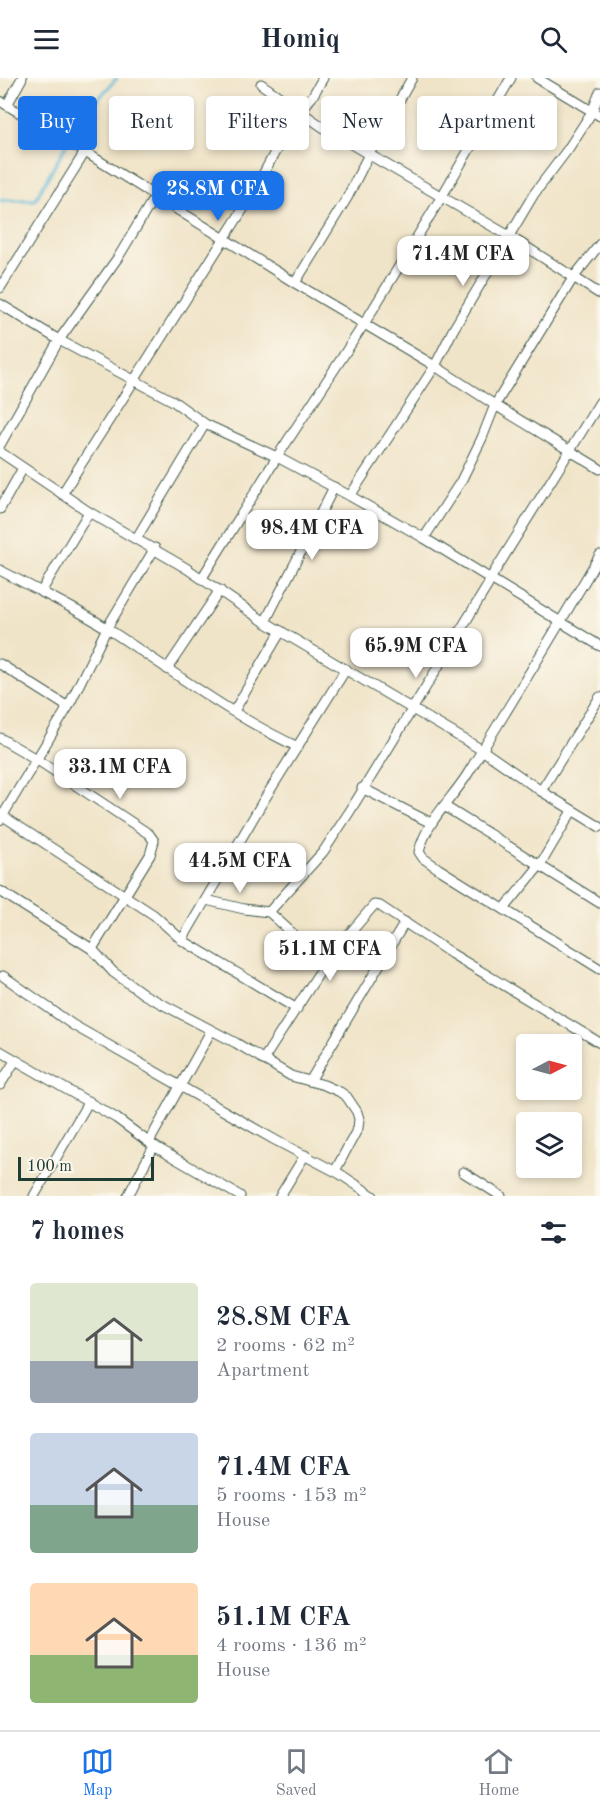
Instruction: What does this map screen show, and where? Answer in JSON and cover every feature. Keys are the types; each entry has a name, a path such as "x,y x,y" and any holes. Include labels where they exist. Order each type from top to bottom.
{"street":[{"path":"22,78 2,103 600,469"},
{"path":"309,101 323,78"},
{"path":"295,283 347,198 412,78"},
{"path":"202,578 277,457 364,324 511,78"},
{"path":"537,78 596,114"},
{"path":"261,84 279,96"},
{"path":"350,496 435,366 453,330 534,194 596,114 600,92"},
{"path":"309,117 327,130 442,196 600,294"},
{"path":"62,494 252,195 276,150"},
{"path":"0,288 85,152"},
{"path":"0,445 59,340 119,256 155,196"},
{"path":"424,538 461,481 495,405 573,278 600,244"},
{"path":"0,304 59,340 173,401 205,424 277,457 424,538 600,646"},
{"path":"269,912 322,852 350,811 600,402"},
{"path":"136,539 205,424"},
{"path":"0,452 89,512 154,548 265,622 482,750 541,791 600,827"},
{"path":"0,509 22,468"},
{"path":"265,622 334,487"},
{"path":"41,592 89,512"},
{"path":"154,548 106,627 68,707 1,817 154,915 182,940 297,1009"},
{"path":"600,555 562,622 465,778 431,824 419,852 423,858 600,969"},
{"path":"0,570 106,627 167,669 275,737 298,747"},
{"path":"167,669 220,590"},
{"path":"234,711 281,631"},
{"path":"0,664 68,707"},
{"path":"182,940 262,803 346,669"},
{"path":"541,791 600,697"},
{"path":"0,738 36,759 149,834 154,841 150,855 126,897 92,949"},
{"path":"362,788 431,824"},
{"path":"444,806 600,903"},
{"path":"504,909 540,865 572,811"},
{"path":"0,891 92,949 113,972 145,995 236,1043 291,1076 340,1092 347,1097 357,1112 358,1128 335,1171"},
{"path":"206,900 269,912 311,950 328,959"},
{"path":"263,1060 328,959 374,905 380,906 452,954 600,1043"},
{"path":"310,1081 405,922"},
{"path":"3,976 73,1025 335,1171 373,1196"},
{"path":"129,1196 180,1086 211,1031"},
{"path":"0,1051 89,1101 226,1192 240,1196"},
{"path":"0,1084 15,1061"},
{"path":"34,1196 89,1101"},
{"path":"280,1196 305,1155"},
{"path":"463,1172 501,1196"}],"waterway":[{"path":"0,200 35,200 83,116 117,78"}]}
